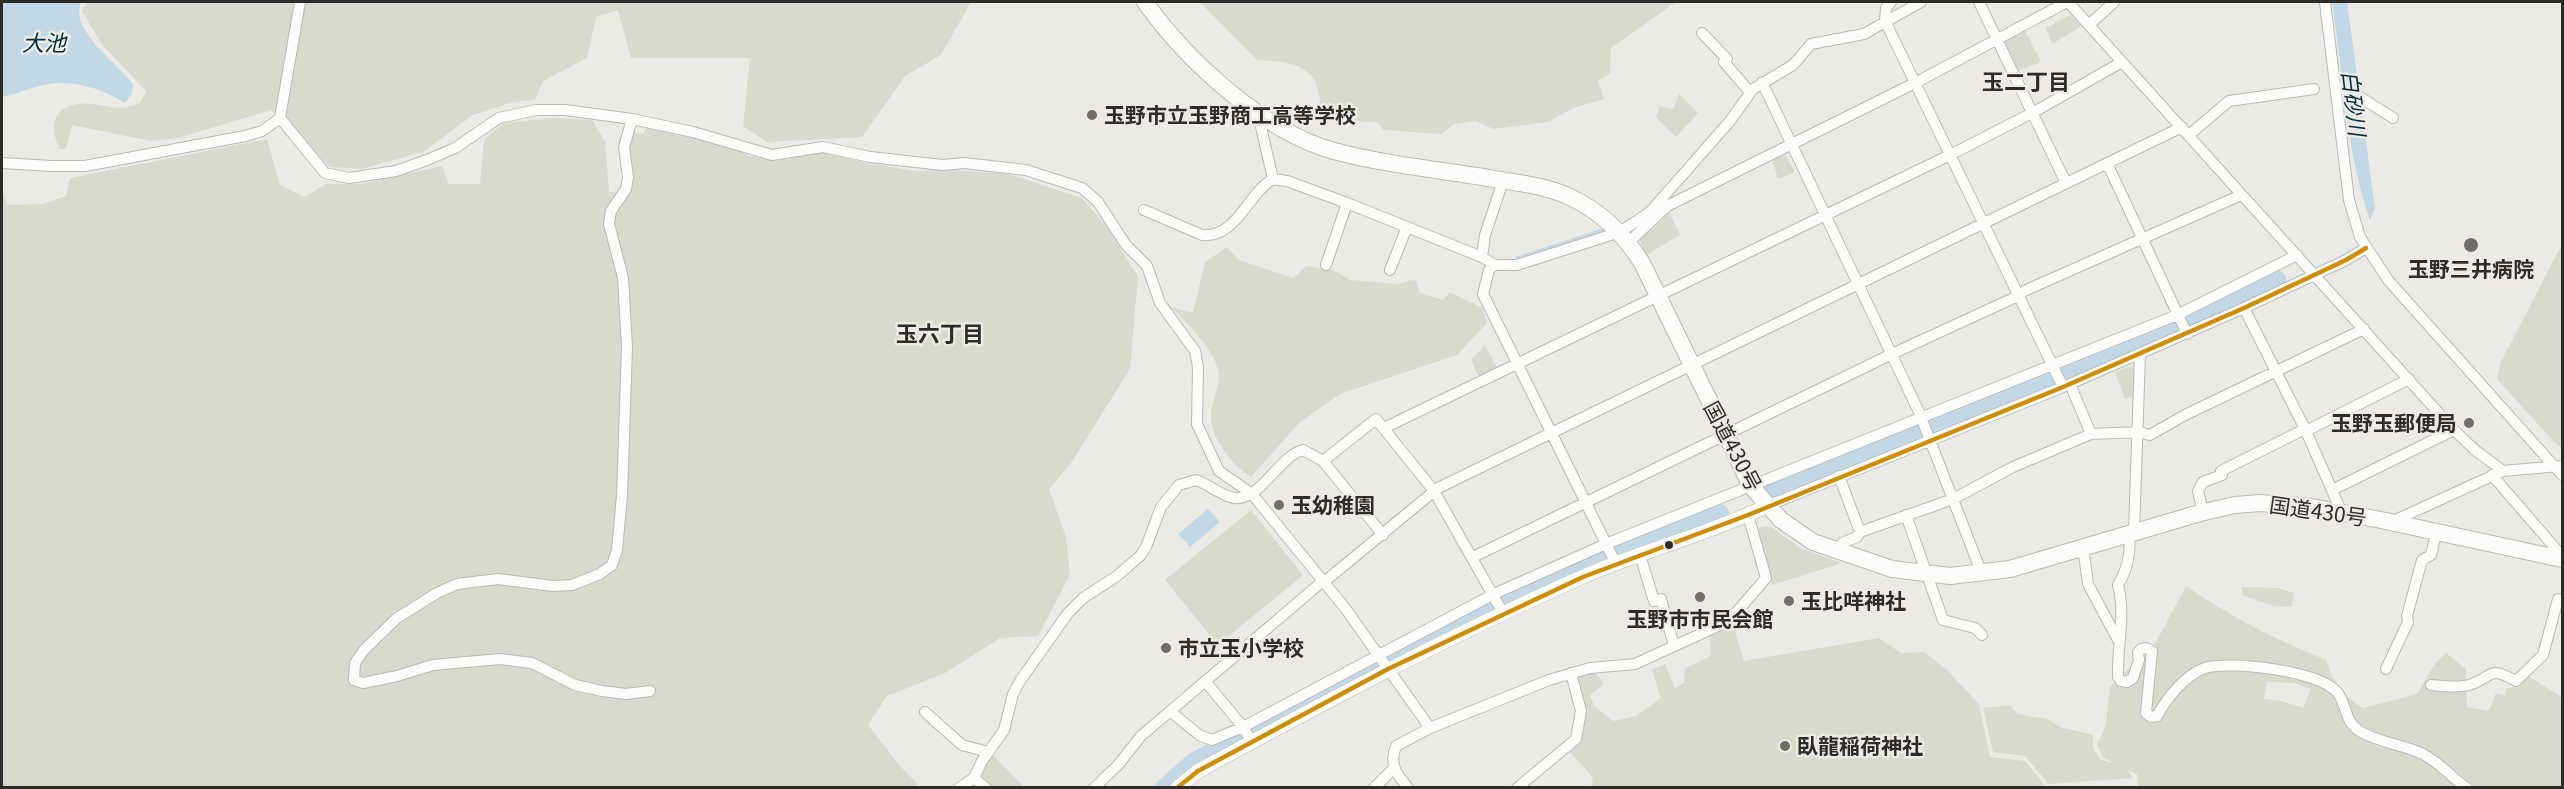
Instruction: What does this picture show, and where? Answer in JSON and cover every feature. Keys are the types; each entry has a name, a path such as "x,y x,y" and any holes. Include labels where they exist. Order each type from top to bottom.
{"highway":[{"name":"国道430号","path":"1145,2 1167,30 1196,60 1258,114 1287,132 1333,151 1560,192 1611,223 1624,237 1658,295 1751,486 1767,506 1802,536 1838,552 1892,569 1926,575 1982,574 2010,569 2203,512 2260,502 2288,504 2391,522 2436,534 2562,558"}],"main road":[{"path":"1177,788 1247,734 1383,662 1502,611 1611,554 1640,555 1767,506"}],"street":[{"path":"2,162 86,166 262,131 280,118 300,2"},
{"path":"1891,2 1886,8 1885,21 2018,296 2054,368 2091,434"},
{"path":"1624,237 1650,212 1730,121 1750,92 1762,82 1793,65 1811,44 1864,34 1921,2"},
{"path":"1979,2 2034,112 2066,183"},
{"path":"1144,210 1196,233 1212,236 1227,230 1262,185 1273,179 1287,181 1482,257 1495,265 1517,265 1624,237 1666,206 1915,82 2067,2 2454,430 2475,450 2503,471"},
{"path":"2089,25 2114,2"},
{"path":"2325,2 2339,88 2349,200 2360,237 2388,280 2560,469"},
{"path":"1702,33 1726,59 1724,62 1750,92"},
{"path":"1384,428 1950,155 2034,112 2122,62"},
{"path":"1762,82 1922,419 1982,574"},
{"path":"2339,88 2360,97 2393,118"},
{"path":"1094,788 1118,765 1141,736 1434,491 1690,364 1859,285 2107,163 2186,131 2229,101 2314,89"},
{"path":"280,118 324,173 349,178 396,171 436,156 469,140 500,118 512,114 566,110 632,119 725,140 752,151 772,155 823,147 870,158 943,165 964,163 1026,170 1082,188 1098,202 1126,245 1147,266 1160,303 1195,351 1198,367 1197,424 1219,471 1252,494 1323,582 1430,728"},
{"path":"1258,114 1273,179"},
{"path":"632,119 624,147 628,177 626,189 611,211 609,224 623,278 627,347 622,496 617,550 612,565 600,574 572,585 553,586 498,579 457,584 437,593 397,618 364,650 355,663 354,680 363,683 433,665 500,659 532,663 575,685 602,691 626,694 650,691"},
{"path":"2107,163 2182,324"},
{"path":"1482,257 1485,235 1497,206 1503,181"},
{"path":"1473,556 1892,354 2018,296 2024,291 2241,195"},
{"path":"1326,265 1347,203"},
{"path":"1390,270 1407,227"},
{"path":"1383,662 1495,596 1611,554 1751,486 2054,368 2182,324 2244,308 2346,260 2366,248"},
{"path":"1767,506 1929,437 2140,354 2182,324 2297,255"},
{"path":"1495,265 1489,270 1483,294 1611,554"},
{"path":"2244,308 2305,430 2342,513"},
{"path":"1838,552 1842,543 1857,537 1860,532 1953,499 2013,467 2091,434 2139,432 2150,435 2185,415 2364,329"},
{"path":"2140,354 2139,432 2130,548 2127,570 2118,585 2123,603 2118,640 2118,677 2121,681 2127,682 2133,678 2140,649 2146,648 2152,651 2145,705 2146,713 2151,717 2157,716 2174,692 2187,679 2204,669 2223,665 2290,671 2324,682 2338,692 2347,719 2361,732 2423,754 2467,788"},
{"path":"2203,512 2198,491 2203,482 2409,379"},
{"path":"1323,461 1376,419 1434,491 1473,556 1502,611"},
{"path":"2332,490 2454,430"},
{"path":"959,788 974,778 988,752 1004,730 1013,694 1031,664 1068,613 1083,598 1111,580 1140,556 1146,547 1161,507 1179,485 1196,480 1216,491 1236,498 1252,494 1300,450 1303,450 1323,461 1383,535"},
{"path":"2391,522 2503,471 2560,469"},
{"path":"2492,475 2562,558"},
{"path":"1839,476 1860,532"},
{"path":"1408,788 1393,769 1392,758 1396,746 1430,728 1590,668 1635,664 1729,621 1766,578 1748,515"},
{"path":"1906,515 1943,620 1975,628 1982,635"},
{"path":"2386,669 2408,622 2407,616 2421,560 2431,555 2436,534"},
{"path":"2083,547 2088,584 2118,640"},
{"path":"1640,555 1654,601 1661,599 1674,646"},
{"path":"2431,685 2455,687 2470,685 2491,672 2497,672 2516,681 2543,655 2558,599 2562,600"},
{"path":"1517,788 1576,739 1581,711 1571,674"},
{"path":"1170,711 1199,735 1212,740 1247,734 1205,681"},
{"path":"926,711 962,745 988,752"},
{"path":"1374,788 1393,769"},
{"path":"974,778 986,788"}],"shaded area":[{"path":"87,2 971,2 941,55 905,76 862,137 767,142 743,126 750,58 631,58 618,10 596,17 587,58 543,81 535,100 513,102 473,115 423,152 361,169 330,167 271,110 178,138 151,141 72,125 66,149 60,149 54,126 58,114 63,109 79,104 126,108 140,103 146,91 100,42 82,11"},
{"path":"1200,2 1676,2 1611,48 1610,74 1598,80 1604,99 1573,108 1548,122 1493,129 1476,121 1454,124 1442,134 1383,130 1379,123 1371,122 1311,119 1310,115 1320,109 1316,83 1310,75 1293,65 1257,60"},
{"path":"2070,15 2082,26 2052,44 2046,28"},
{"path":"2024,29 2041,62 2018,71 2003,39"},
{"path":"1679,94 1698,113 1676,137 1656,117 1660,106 1673,109"},
{"path":"553,118 592,120 605,141 609,192 629,193 633,174 628,147 632,132 643,134 648,126 732,146 748,156 776,161 816,151 914,171 951,170 1009,174 1082,198 1110,231 1138,277 1130,369 1071,463 1049,489 1066,537 1070,575 1038,636 1000,638 945,673 887,696 868,725 901,767 918,784 915,787 2,787 2,192 8,205 43,204 66,196 70,178 267,139 280,185 305,197 326,184 361,184 442,166 449,184 480,184 484,140 504,123"},
{"path":"1785,155 1795,172 1778,179 1772,160"},
{"path":"1669,212 1680,235 1646,255 1638,237"},
{"path":"2562,244 2562,448 2497,379 2500,364"},
{"path":"1227,247 1239,260 1293,278 1307,266 1335,271 1350,280 1399,284 1415,279 1420,293 1443,300 1450,292 1482,308 1487,323 1457,355 1340,394 1299,423 1251,477 1230,458 1214,432 1211,414 1219,374 1210,351 1171,307 1193,313 1205,262"},
{"path":"1485,345 1498,369 1479,378 1471,360"},
{"path":"2132,366 2136,367 2135,396 2125,399 2115,372"},
{"path":"1251,510 1303,575 1218,645 1165,580"},
{"path":"1770,526 1802,549 1842,563 1772,585 1755,528"},
{"path":"2186,586 2254,627 2326,660 2340,688 2363,708 2417,694 2434,665 2446,653 2466,669 2467,707 2489,711 2496,693 2505,696 2507,688 2518,687 2528,676 2562,697 2562,787 2138,788 2137,774 2128,770 2132,778 2049,784 2025,756 1993,752 1983,708 2010,705 2018,714 2047,719 2060,727 2093,735 2093,749 2101,760 2114,763 2103,757 2097,745 2106,725 2110,687 2156,642","holes":["2267,682 2294,683 2311,689 2303,708 2281,701 2264,699"]},
{"path":"2242,587 2278,588 2294,593 2291,607 2273,606 2242,595"},
{"path":"1726,626 1734,628 1744,661 1879,638 1901,653 1924,652 1946,669 1979,704 1990,757 2025,761 2046,787 1591,787 1593,778 1570,752 1582,741 1584,722 1576,679 1587,673 1596,673 1604,684 1590,695 1594,706 1613,721 1636,716 1661,698 1652,670 1665,664 1675,688 1684,683 1685,668 1711,656 1709,635"},
{"path":"992,754 1024,787 991,787 979,779"}],"water":[{"name":"大池","path":"2,2 81,2 79,13 88,35 133,84 132,93 125,103 98,90 68,83 48,84 2,97"},
{"path":"2332,2 2347,2 2375,208 2370,220 2350,140"},
{"path":"1208,509 1220,522 1190,547 1178,534"}],"waterway":[{"path":"1517,258 1606,229"},
{"name":"白砂川","path":"1773,489 2062,377 2179,328 2276,280"},
{"name":"白砂川","path":"1616,554 1719,514"},
{"name":"白砂川","path":"1165,788 1195,762 1504,604 1608,558"}],"transit line":[{"path":"1177,788 1198,771 1388,669 1583,577 1748,515 2063,387 2244,308 2346,260 2366,248"}],"place":[{"name":"玉野市立玉野商工高等学校","path":"1092,115"},
{"name":"玉野三井病院","path":"2471,245"},
{"name":"玉野玉郵便局","path":"2469,423"},
{"name":"玉幼稚園","path":"1279,505"},
{"name":"玉野市市民会館","path":"1700,597"},
{"name":"玉比咩神社","path":"1789,601"},
{"name":"市立玉小学校","path":"1166,648"},
{"name":"臥龍稲荷神社","path":"1785,746"}],"district":[{"name":"玉二丁目","path":"2026,82"},
{"name":"玉六丁目","path":"940,334"}]}
